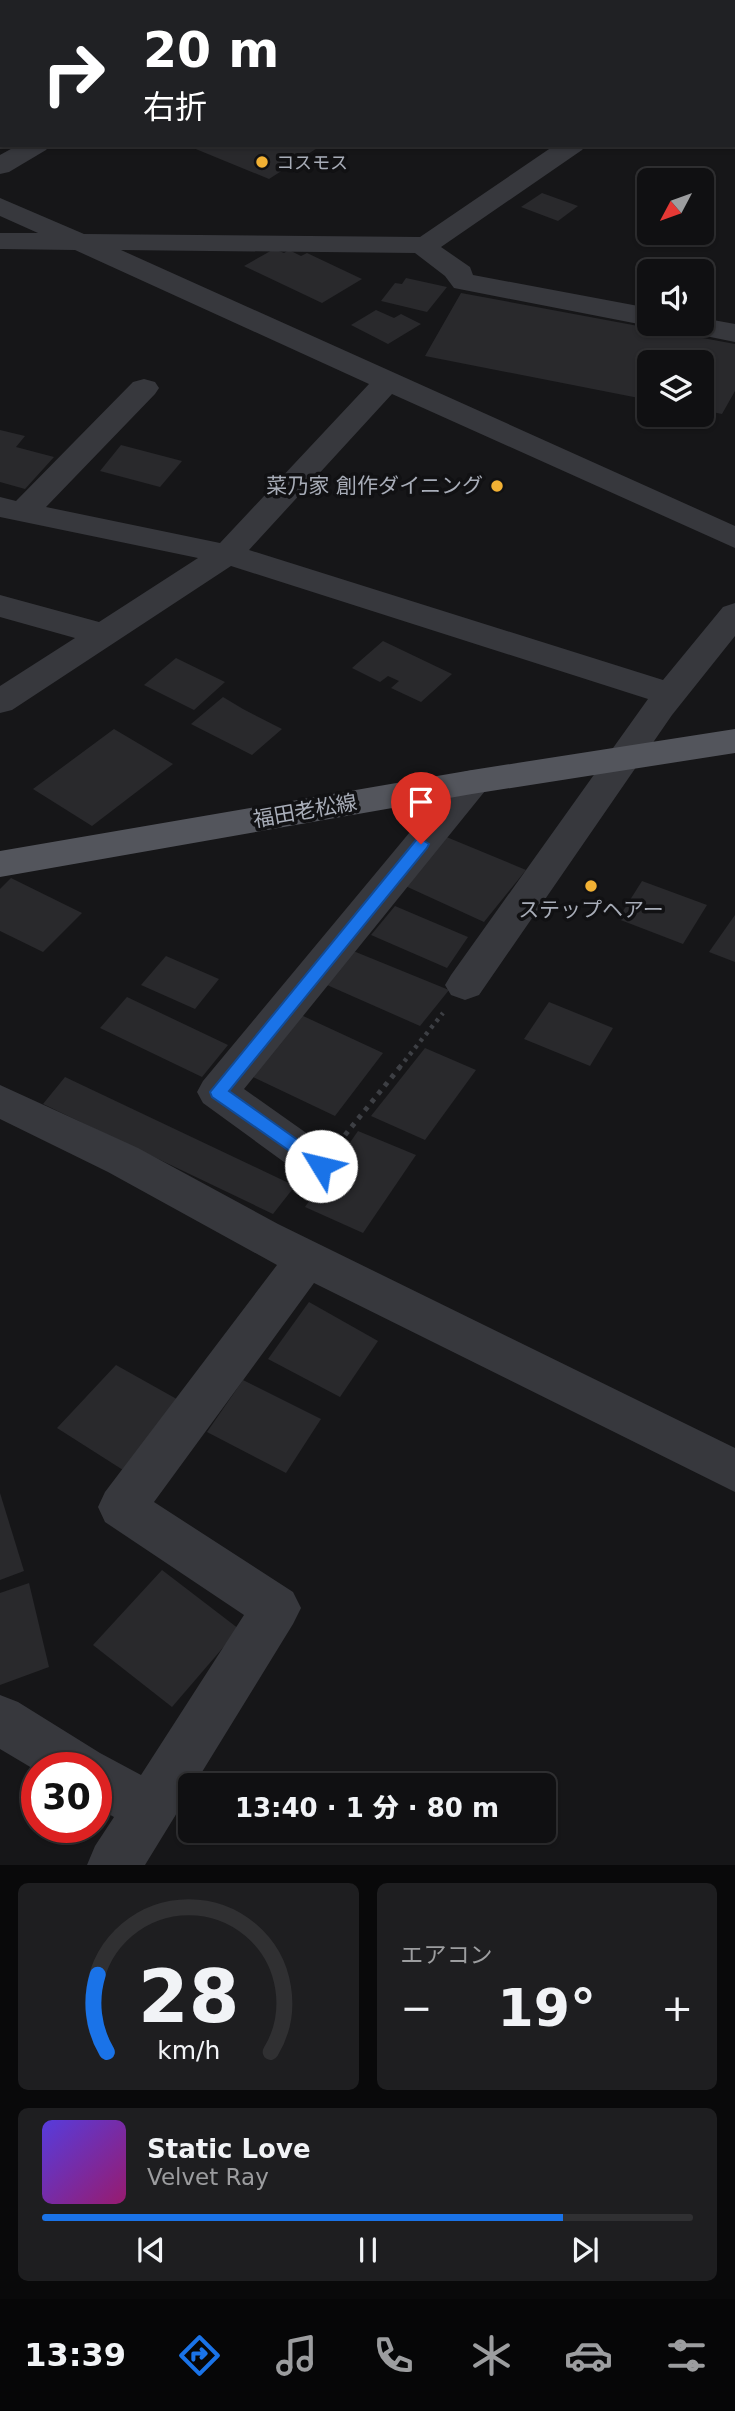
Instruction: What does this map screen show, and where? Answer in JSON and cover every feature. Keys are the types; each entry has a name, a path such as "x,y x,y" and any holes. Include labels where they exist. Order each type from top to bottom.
{"main road":[{"name":"福田老松線","path":"0,864 472,782 735,740"}],"street":[{"path":"0,166 33,147"},
{"path":"0,241 426,245 570,147"},
{"path":"0,206 735,538"},
{"path":"426,245 427,250 460,273 458,278 464,282 637,315"},
{"path":"714,329 735,333"},
{"path":"0,702 227,554 388,381"},
{"path":"12,509 144,388"},
{"path":"12,509 227,554 670,694"},
{"path":"0,606 101,634"},
{"path":"465,985 670,694 735,614"},
{"path":"321,1166 218,1092 472,782"},
{"path":"0,1101 123,1160 307,1259 735,1471"},
{"path":"114,1865 276,1608 122,1507 307,1259"},
{"path":"0,1720 53,1752"},
{"path":"112,1787 149,1809"}],"path":[{"path":"321,1166 465,985"}],"building":[{"name":"コスモス","path":"191,147 319,147 269,179"},
{"path":"542,193 578,206 558,221 521,207"},
{"path":"274,249 284,253 289,250 301,256 307,253 362,279 322,303 244,266"},
{"path":"406,278 447,287 427,312 381,301 395,283 402,284"},
{"path":"461,293 637,326 637,336 692,336 735,344 735,391 722,414 714,412 714,350 637,350 637,398 425,356"},
{"path":"376,310 394,318 401,314 421,324 388,344 351,325"},
{"path":"0,430 25,436 16,447 54,457 25,489 0,482"},
{"path":"121,445 182,461 160,487 100,471"},
{"path":"383,641 452,674 421,702 391,688 399,681 388,676 380,682 352,668"},
{"path":"176,658 225,682 194,710 144,685"},
{"path":"223,697 282,729 252,755 191,724"},
{"path":"114,729 173,764 92,826 33,789"},
{"path":"444,836 526,870 484,922 401,884"},
{"path":"11,878 82,913 43,952 0,931 0,889"},
{"path":"642,881 707,905 683,944 618,919"},
{"path":"395,906 468,937 447,968 371,935"},
{"path":"735,915 735,962 709,952"},
{"path":"346,948 449,990 420,1026 318,981"},
{"path":"166,956 219,979 195,1009 141,985"},
{"path":"127,997 228,1045 202,1077 100,1028"},
{"path":"549,1002 613,1028 590,1066 524,1039"},
{"path":"301,1015 383,1053 335,1116 251,1076"},
{"path":"425,1048 476,1070 425,1140 371,1116"},
{"path":"65,1077 295,1186 273,1214 43,1104"},
{"path":"358,1131 416,1155 363,1233 305,1207"},
{"path":"309,1302 378,1341 340,1397 268,1359"},
{"path":"116,1365 182,1402 123,1470 57,1428"},
{"path":"243,1380 321,1419 286,1473 207,1432"},
{"path":"0,1493 24,1571 0,1580"},
{"path":"162,1570 239,1629 172,1707 93,1645"},
{"path":"29,1583 49,1667 0,1685 0,1593"}],"place":[{"name":"コスモス","path":"262,162"},
{"name":"菜乃家 創作ダイニング","path":"497,486"},
{"name":"ステップヘアー","path":"591,886"}],"route":[{"path":"321,1166 218,1092 421,844"}]}
